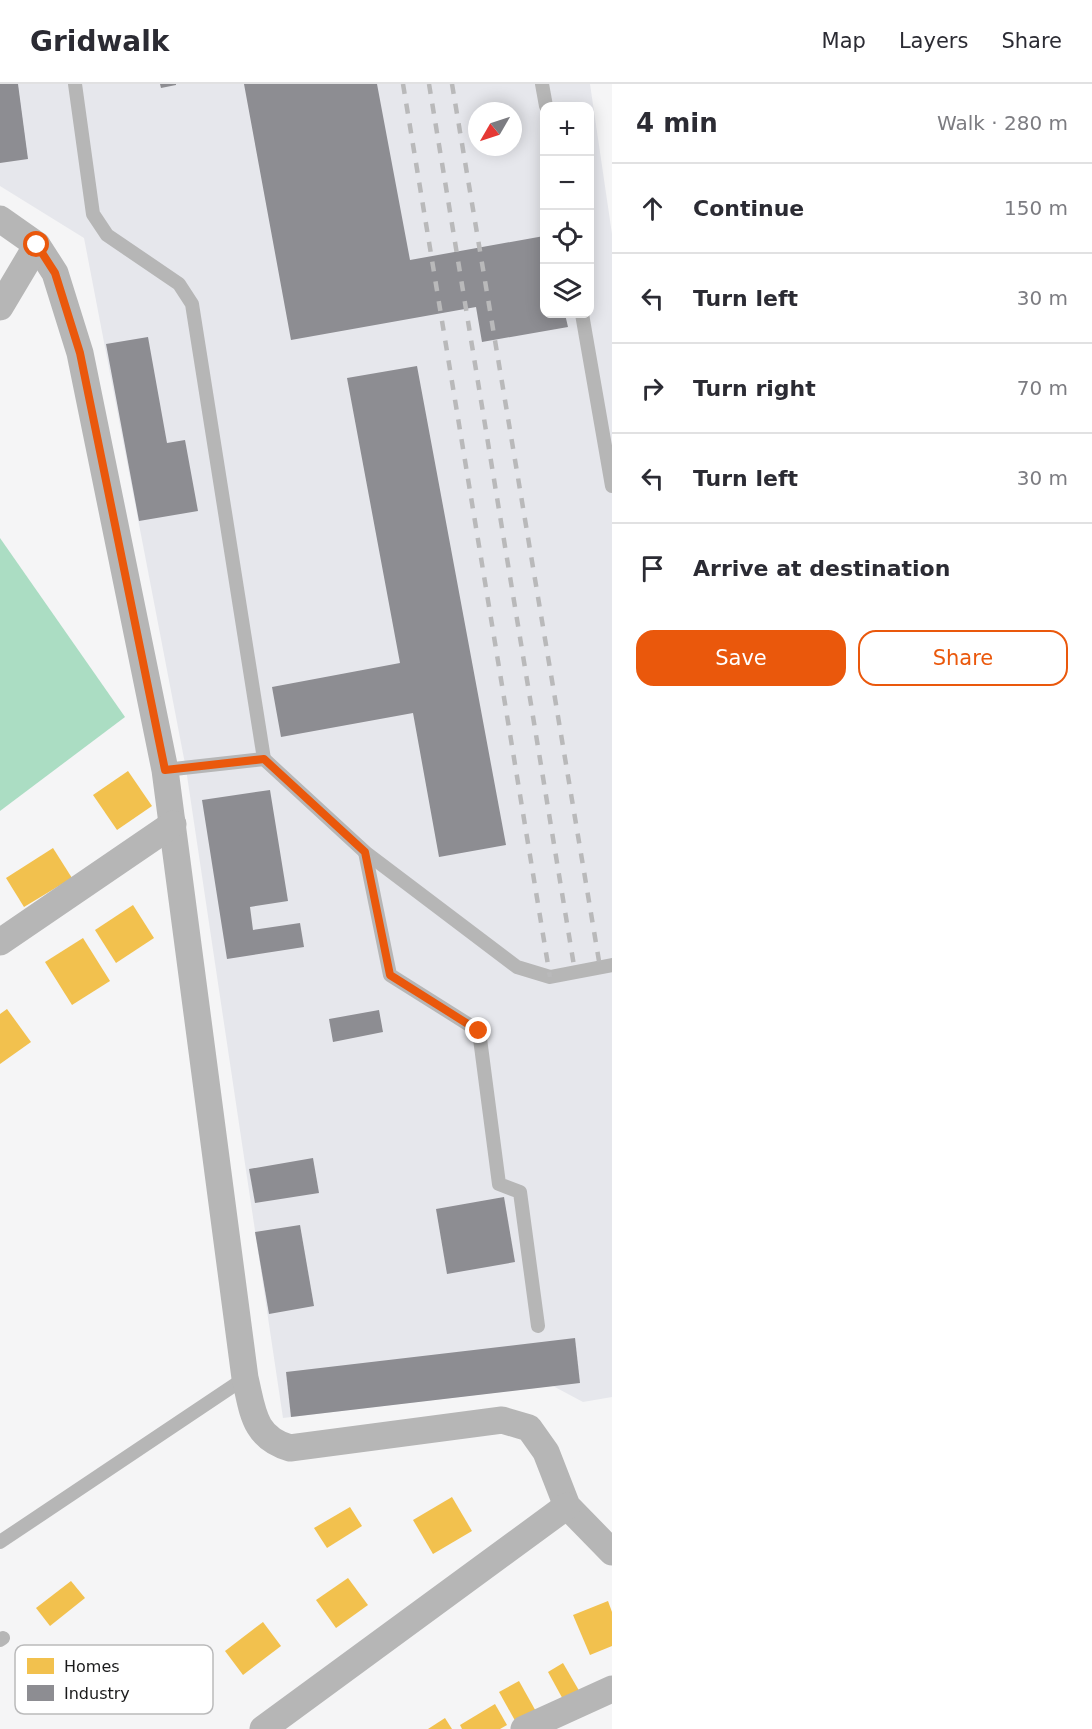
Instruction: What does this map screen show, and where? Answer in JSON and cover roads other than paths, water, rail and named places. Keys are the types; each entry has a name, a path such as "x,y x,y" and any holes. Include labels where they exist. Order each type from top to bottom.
{"street":[{"path":"0,219 37,245 55,273 80,353 165,770 245,1378 255,1418 262,1433 275,1444 291,1448 502,1420 529,1428 546,1452 567,1506 612,1552"},
{"path":"0,307 37,245"},
{"path":"0,942 173,824"},
{"path":"263,1729 567,1506"},
{"path":"524,1729 612,1689"}],"lane":[{"path":"75,84 93,214 107,235 179,284 192,304 264,759 365,852 517,967 550,976 612,965"},
{"path":"542,84 545,102"},
{"path":"583,318 612,486"},
{"path":"165,770 264,759"},
{"path":"365,852 390,975 479,1031 499,1184 520,1192 538,1326"},
{"path":"0,1542 245,1378"}],"railway":[{"path":"403,84 550,977"},
{"path":"429,84 575,972"},
{"path":"452,84 600,967"}]}
